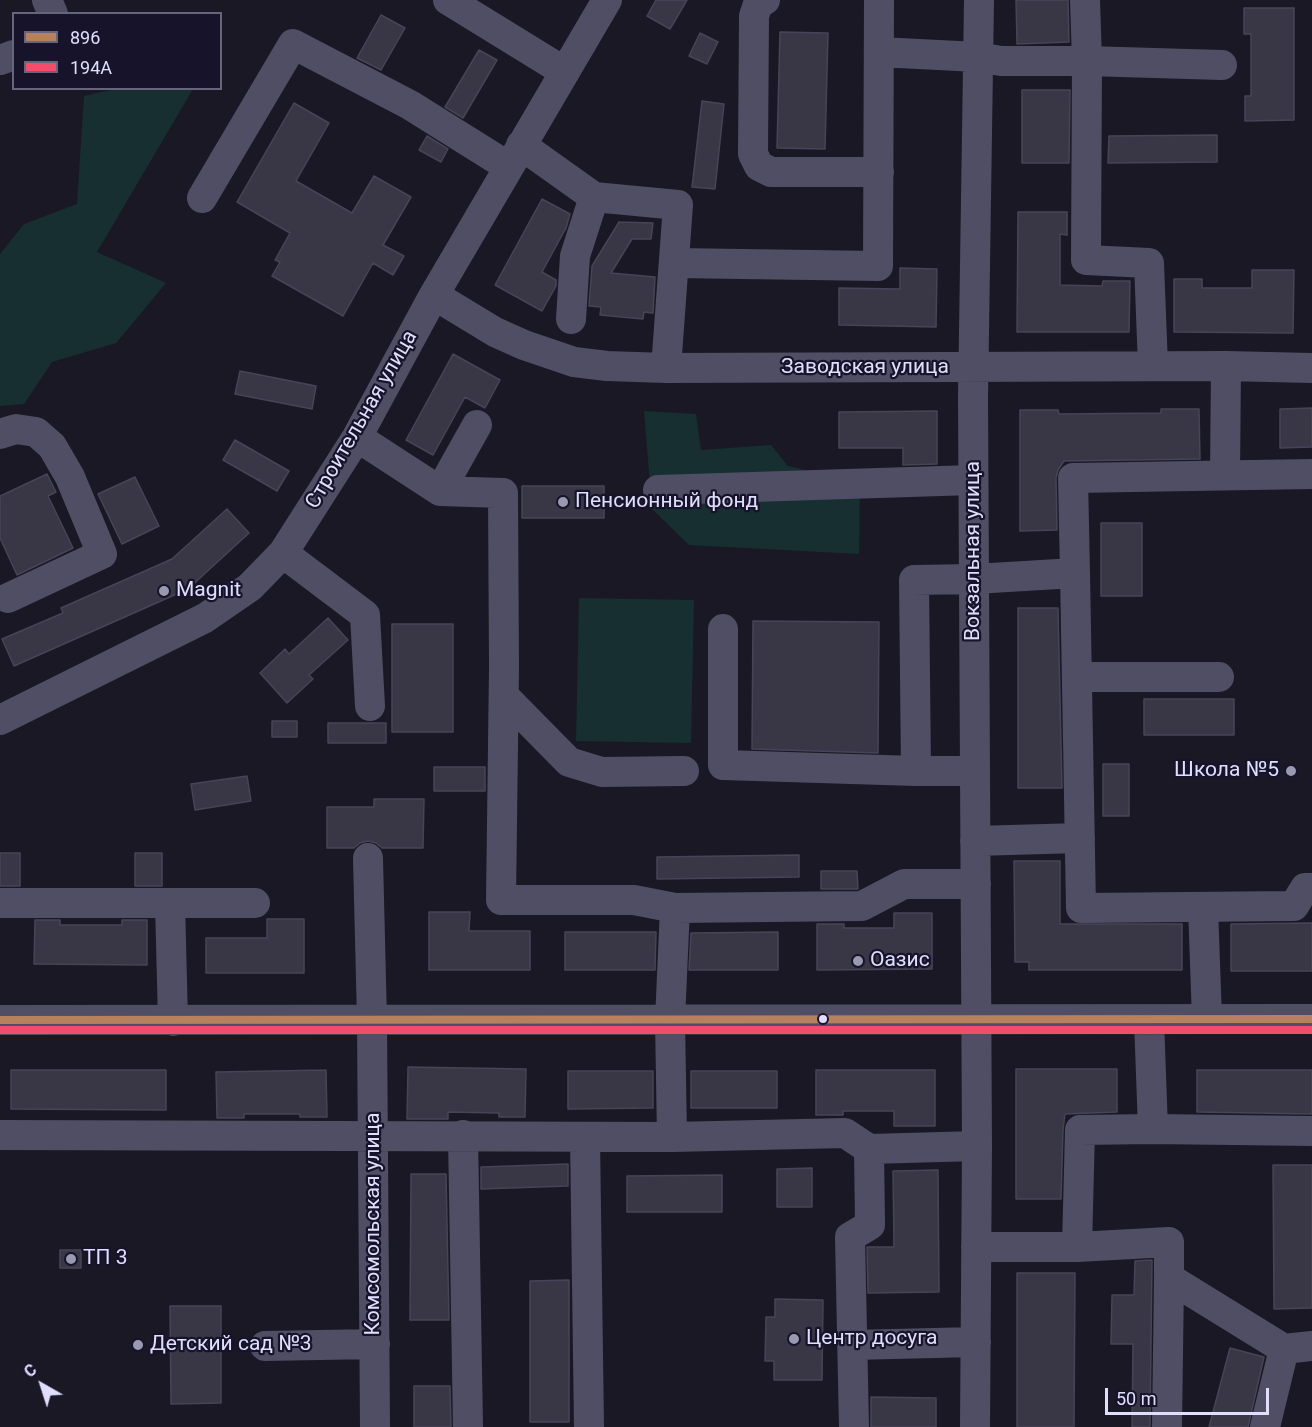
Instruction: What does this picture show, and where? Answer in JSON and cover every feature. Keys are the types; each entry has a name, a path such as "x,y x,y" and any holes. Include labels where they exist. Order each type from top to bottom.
{"street":[{"path":"448,0 565,72"},
{"name":"Строительная улица","path":"0,720 205,618 250,586 283,553 357,437 434,295 607,0"},
{"path":"765,0 759,4 754,16 753,154 759,166 771,172 879,172"},
{"path":"675,263 878,266 879,0"},
{"name":"Вокзальная улица","path":"975,1427 977,1146 973,367 979,0"},
{"path":"1085,0 1086,260 1149,263 1153,366"},
{"path":"201,198 293,44 594,197 678,205 666,368"},
{"path":"879,52 978,57 1000,61 1222,65"},
{"path":"571,319 575,256 594,197"},
{"name":"Заводская улица","path":"434,295 495,332 524,345 574,362 607,366 666,368 1153,366 1312,368"},
{"path":"1225,475 1226,366"},
{"path":"440,491 477,425"},
{"path":"0,434 16,429 36,432 52,446 70,477 102,554 8,598"},
{"path":"357,437 440,491 503,492 504,696 501,900 634,900 675,908 862,906 904,884 976,884"},
{"path":"1312,474 1073,478 1081,908 1294,906 1305,888 1312,888"},
{"path":"658,490 973,480"},
{"path":"283,553 365,615 370,706"},
{"path":"916,771 914,580 1075,573"},
{"path":"723,629 723,765 975,771"},
{"path":"1077,677 1219,677"},
{"path":"504,696 569,762 602,772 684,771"},
{"path":"975,841 1080,838"},
{"name":"Комсомольская улица","path":"368,858 372,1020 375,1427"},
{"path":"0,903 255,903"},
{"path":"170,903 173,1020"},
{"path":"1203,907 1207,1019"},
{"path":"672,1137 670,1020 675,908"},
{"path":"0,1020 1312,1019"},
{"path":"1149,1020 1153,1129"},
{"path":"1077,1247 1080,1130 1312,1131"},
{"path":"0,1135 672,1137 846,1133 869,1149 977,1146"},
{"path":"463,1136 468,1427"},
{"path":"585,1137 589,1427"},
{"path":"854,1427 850,1237 870,1225 869,1149"},
{"path":"976,1247 1077,1247 1169,1242 1167,1427"},
{"path":"1169,1278 1298,1347 1264,1427"},
{"path":"852,1345 976,1342"},
{"path":"265,1347 375,1344"}],"green space":[{"path":"111,90 192,90 97,252 166,283 116,343 52,362 24,404 0,406 0,254 24,224 77,204 84,96"},
{"path":"644,411 696,414 701,450 771,445 788,466 860,483 859,554 689,545 652,509"},
{"path":"579,598 694,600 691,743 576,741"}],"building":[{"path":"656,0 687,0 670,29 647,16"},
{"path":"1016,0 1068,0 1069,42 1017,44"},
{"path":"1244,8 1294,8 1294,120 1245,121 1245,96 1251,96 1251,34 1244,34"},
{"path":"381,15 405,28 381,70 357,58"},
{"path":"780,32 828,33 825,149 777,148"},
{"path":"700,33 718,42 707,64 689,56"},
{"path":"479,50 497,60 463,118 445,107"},
{"path":"1022,90 1070,90 1069,163 1022,163"},
{"path":"702,101 724,104 715,189 692,187"},
{"path":"294,103 329,123 296,181 352,213 374,176 411,197 383,245 404,256 393,275 373,263 343,316 272,276 280,262 275,260 290,233 237,202"},
{"path":"1217,135 1217,162 1108,163 1109,136"},
{"path":"427,136 448,149 441,162 419,150"},
{"path":"542,199 570,214 566,228 542,272 556,280 556,286 542,311 495,285"},
{"path":"1018,212 1067,212 1067,235 1060,234 1060,285 1102,286 1103,281 1130,281 1129,332 1017,332"},
{"path":"619,222 653,223 651,239 632,239 611,273 655,277 653,313 644,312 643,319 600,315 601,307 589,306 592,266"},
{"path":"900,268 937,269 936,327 839,325 839,288 900,289"},
{"path":"1252,270 1294,270 1293,333 1174,332 1174,279 1202,279 1202,288 1252,288"},
{"path":"453,354 500,380 485,408 465,397 433,455 406,440"},
{"path":"240,371 316,386 312,409 235,394"},
{"path":"1312,408 1312,447 1280,448 1280,409"},
{"path":"1161,409 1199,409 1200,459 1064,461 1056,478 1057,530 1020,531 1020,410 1058,410 1059,414 1161,413"},
{"path":"937,411 937,464 903,465 903,448 839,448 839,412"},
{"path":"235,440 289,471 277,491 223,460"},
{"path":"47,474 56,492 48,496 73,548 17,575 0,538 0,496"},
{"path":"135,477 159,526 122,544 98,494"},
{"name":"Пенсионный фонд","path":"522,486 604,486 604,518 522,518"},
{"path":"227,509 249,533 188,589 14,666 2,639 63,613 61,608 172,559"},
{"path":"1101,523 1142,523 1142,596 1101,596"},
{"path":"1018,608 1058,608 1062,788 1018,788"},
{"path":"328,618 348,640 309,675 313,679 287,703 260,673 285,649 289,654"},
{"path":"753,621 879,622 878,753 752,749"},
{"path":"392,624 453,624 453,732 392,732"},
{"path":"1144,699 1234,699 1234,735 1144,735"},
{"path":"272,721 297,721 297,737 272,737"},
{"path":"328,723 386,723 386,743 328,743"},
{"path":"1103,764 1129,764 1129,816 1103,816"},
{"path":"434,767 485,767 485,791 434,791"},
{"path":"247,776 251,801 195,810 191,784"},
{"path":"374,799 424,799 423,848 382,848 368,841 354,848 327,848 327,807 374,807"},
{"path":"0,853 20,853 20,886 0,886"},
{"path":"135,853 162,853 162,886 135,886"},
{"path":"799,855 799,877 657,879 657,857"},
{"path":"1014,861 1060,861 1060,924 1182,924 1182,970 1029,970 1029,962 1015,962"},
{"path":"821,871 857,871 858,889 821,889"},
{"path":"429,912 470,912 469,931 530,931 530,970 429,970"},
{"path":"894,913 932,913 932,969 817,970 817,924 844,924 844,928 894,928"},
{"path":"267,919 304,919 304,973 206,973 206,938 267,938"},
{"path":"35,920 60,920 60,925 122,925 122,920 147,920 147,965 34,964"},
{"path":"1312,923 1312,971 1231,971 1231,924"},
{"path":"565,932 656,932 655,970 565,970"},
{"path":"778,932 778,970 689,970 691,933"},
{"path":"408,1067 526,1069 525,1117 499,1117 499,1113 448,1112 448,1119 407,1119"},
{"path":"1016,1069 1117,1069 1117,1112 1065,1114 1061,1199 1016,1199"},
{"path":"11,1070 166,1070 166,1110 11,1109"},
{"path":"326,1070 327,1117 300,1117 300,1114 244,1114 244,1118 217,1118 216,1072"},
{"path":"816,1070 935,1070 935,1126 894,1126 894,1111 843,1111 843,1115 816,1115"},
{"path":"1197,1070 1312,1070 1312,1114 1197,1112"},
{"path":"568,1071 653,1071 653,1108 568,1109"},
{"path":"691,1071 777,1071 777,1108 691,1108"},
{"path":"568,1164 568,1186 481,1189 481,1167"},
{"path":"1273,1165 1312,1165 1312,1308 1274,1309"},
{"path":"812,1168 812,1207 777,1207 777,1169"},
{"path":"938,1170 939,1292 868,1293 867,1247 894,1247 893,1171"},
{"path":"411,1174 446,1174 449,1320 410,1320"},
{"path":"722,1175 722,1212 627,1212 627,1176"},
{"name":"ТП 3","path":"60,1250 81,1250 81,1268 60,1268"},
{"path":"1152,1260 1150,1427 1132,1427 1133,1344 1111,1344 1112,1295 1134,1295 1135,1261"},
{"path":"1017,1273 1075,1273 1074,1427 1017,1427"},
{"path":"569,1280 569,1422 530,1422 530,1281"},
{"name":"Центр досуга","path":"775,1299 823,1300 822,1380 774,1380 774,1361 765,1361 766,1317 775,1317"},
{"path":"170,1306 221,1306 221,1403 171,1404"},
{"path":"1230,1348 1264,1357 1248,1427 1209,1427"},
{"path":"414,1386 450,1386 451,1427 414,1427"},
{"path":"871,1397 936,1398 936,1427 871,1427"}],"transit line":[{"name":"896","path":"0,1020 1312,1019"},
{"name":"194А","path":"0,1030 1312,1030"}],"place":[{"name":"Пенсионный фонд","path":"563,502"},
{"name":"Magnit","path":"164,591"},
{"name":"Школа №5","path":"1291,771"},
{"name":"Оазис","path":"858,961"},
{"name":"ТП 3","path":"71,1259"},
{"name":"Центр досуга","path":"794,1339"},
{"name":"Детский сад №3","path":"138,1345"}]}
